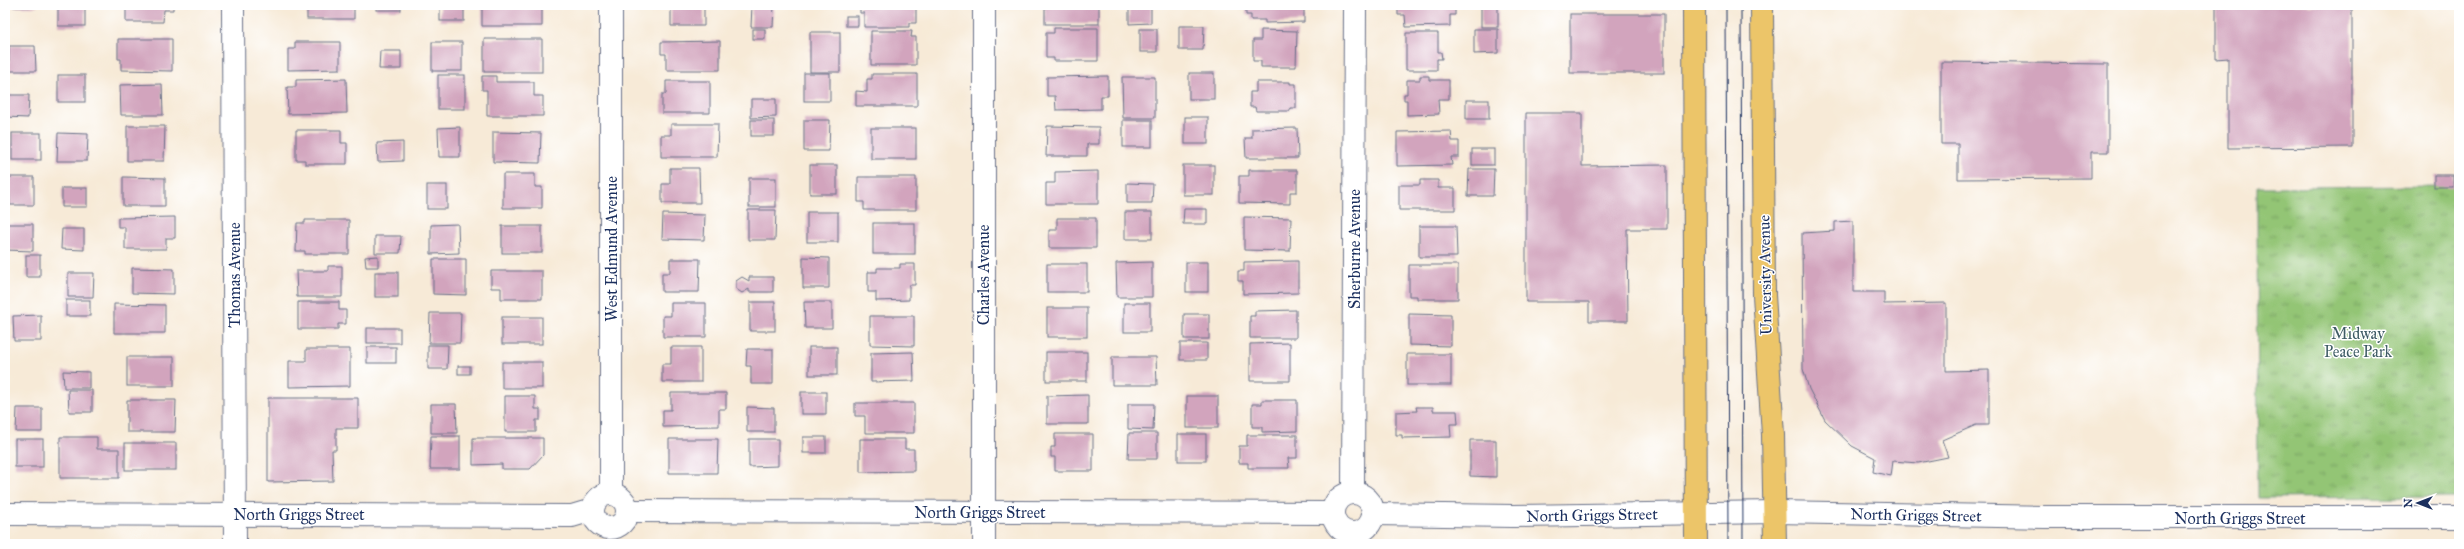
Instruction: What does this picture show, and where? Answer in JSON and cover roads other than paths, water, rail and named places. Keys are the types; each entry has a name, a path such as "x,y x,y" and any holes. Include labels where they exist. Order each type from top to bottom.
{"main road":[{"path":"1694,5 1696,544"},
{"name":"University Avenue","path":"1762,5 1764,294 1773,435 1775,544"}],"street":[{"name":"Thomas Avenue","path":"233,5 235,544"},
{"name":"West Edmund Avenue","path":"611,5 611,494"},
{"name":"Charles Avenue","path":"984,5 984,544"},
{"name":"Sherburne Avenue","path":"1353,493 1355,5"},
{"path":"1353,493 1366,498 1372,507 1373,514 1365,529 1355,538 1338,527 1333,513 1338,499 1353,493"},
{"path":"611,494 619,497 625,503 627,511 624,522 607,536 593,516 592,510 598,498 611,494"},
{"name":"North Griggs Street","path":"5,514 572,516 592,510"},
{"name":"North Griggs Street","path":"627,511 1333,513"},
{"name":"North Griggs Street","path":"1373,514 1513,516 1775,512 2062,517 2459,517"}],"tram line":[{"path":"1726,5 1728,544"},
{"path":"1741,5 1743,544"}],"park label":[{"name":"Midway Peace Park","path":"2358,342"}]}
